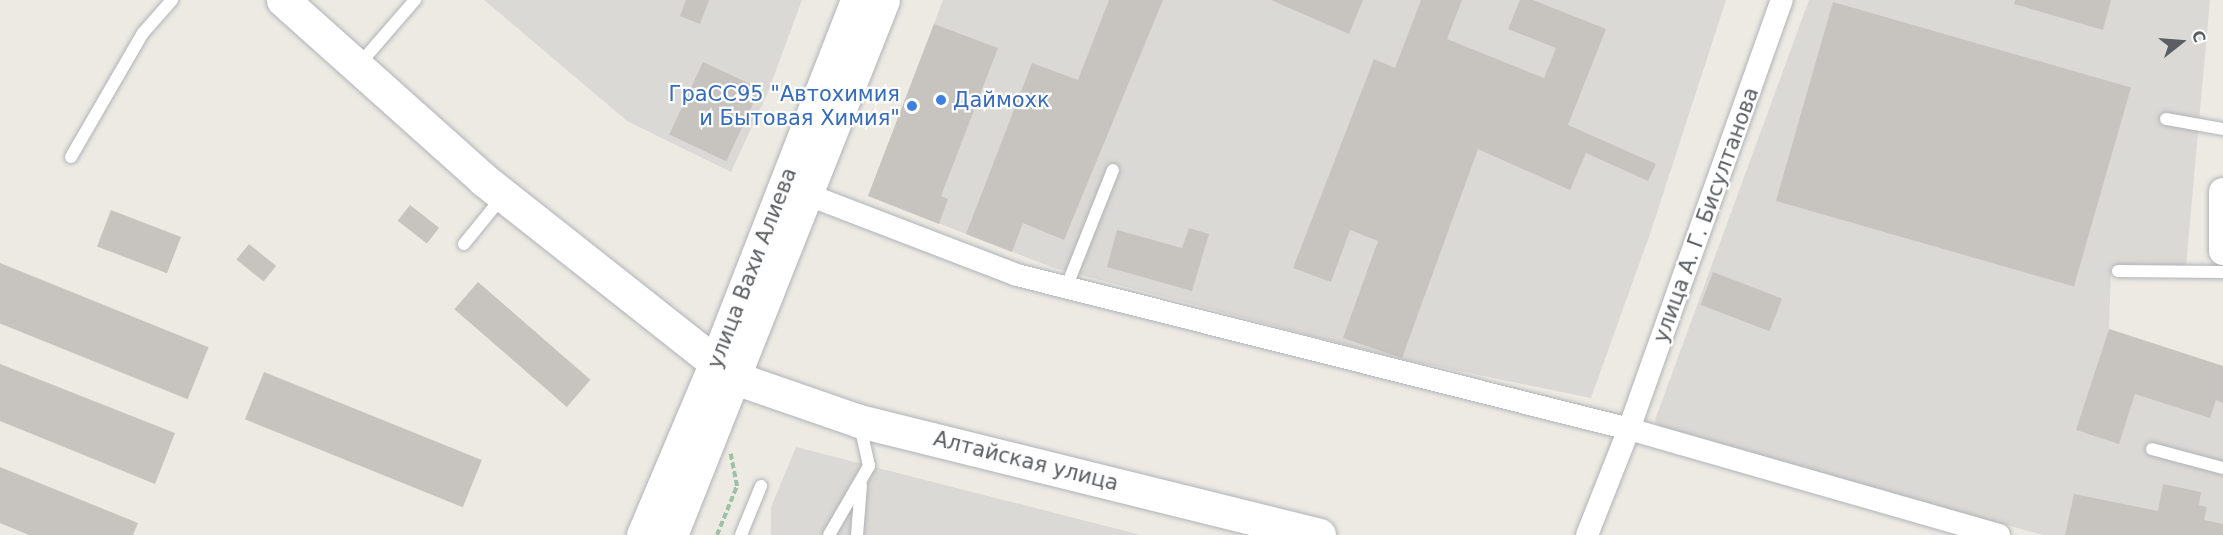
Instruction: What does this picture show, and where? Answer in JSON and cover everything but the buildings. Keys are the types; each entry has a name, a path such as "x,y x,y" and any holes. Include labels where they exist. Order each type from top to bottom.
{"main road":[{"name":"Алтайская улица","path":"283,0 356,68 504,195 725,370 860,421 1319,535"},
{"name":"улица Вахи Алиева","path":"671,535 725,370 857,0"},
{"name":"улица Вахи Алиева","path":"643,535 725,370 806,194 883,0"}],"street":[{"name":"улица А. Г. Бисултанова","path":"1587,535 1629,429 1782,0"},
{"path":"2223,192 2223,251"},
{"path":"806,194 1017,275 1629,429 1999,535"}],"lane":[{"path":"71,157 143,33 172,0"},
{"path":"356,68 415,0"},
{"path":"2166,119 2223,129"},
{"path":"1066,288 1113,170"},
{"path":"464,244 504,195"},
{"path":"2118,272 2223,272"},
{"path":"829,535 869,466 860,421"},
{"path":"2152,449 2223,468"},
{"path":"857,535 861,481"},
{"path":"741,535 761,486"}],"path":[{"path":"717,535 737,486 729,441"}],"shaded area":[{"path":"484,0 802,0 768,92 731,172 627,121"},
{"path":"943,0 1726,0 1651,231 1591,398 1401,359 1054,268 868,196"},
{"path":"1809,0 2210,0 2186,266 2111,267 2109,329 2223,366 2223,535 2043,535 1661,429 1655,420"},
{"path":"796,447 1141,535 771,535 771,507"}],"place":[{"name":"Даймохк","path":"941,100"},
{"name":"ГраСС95 \"Автохимия и Бытовая Химия\"","path":"912,106"}]}
